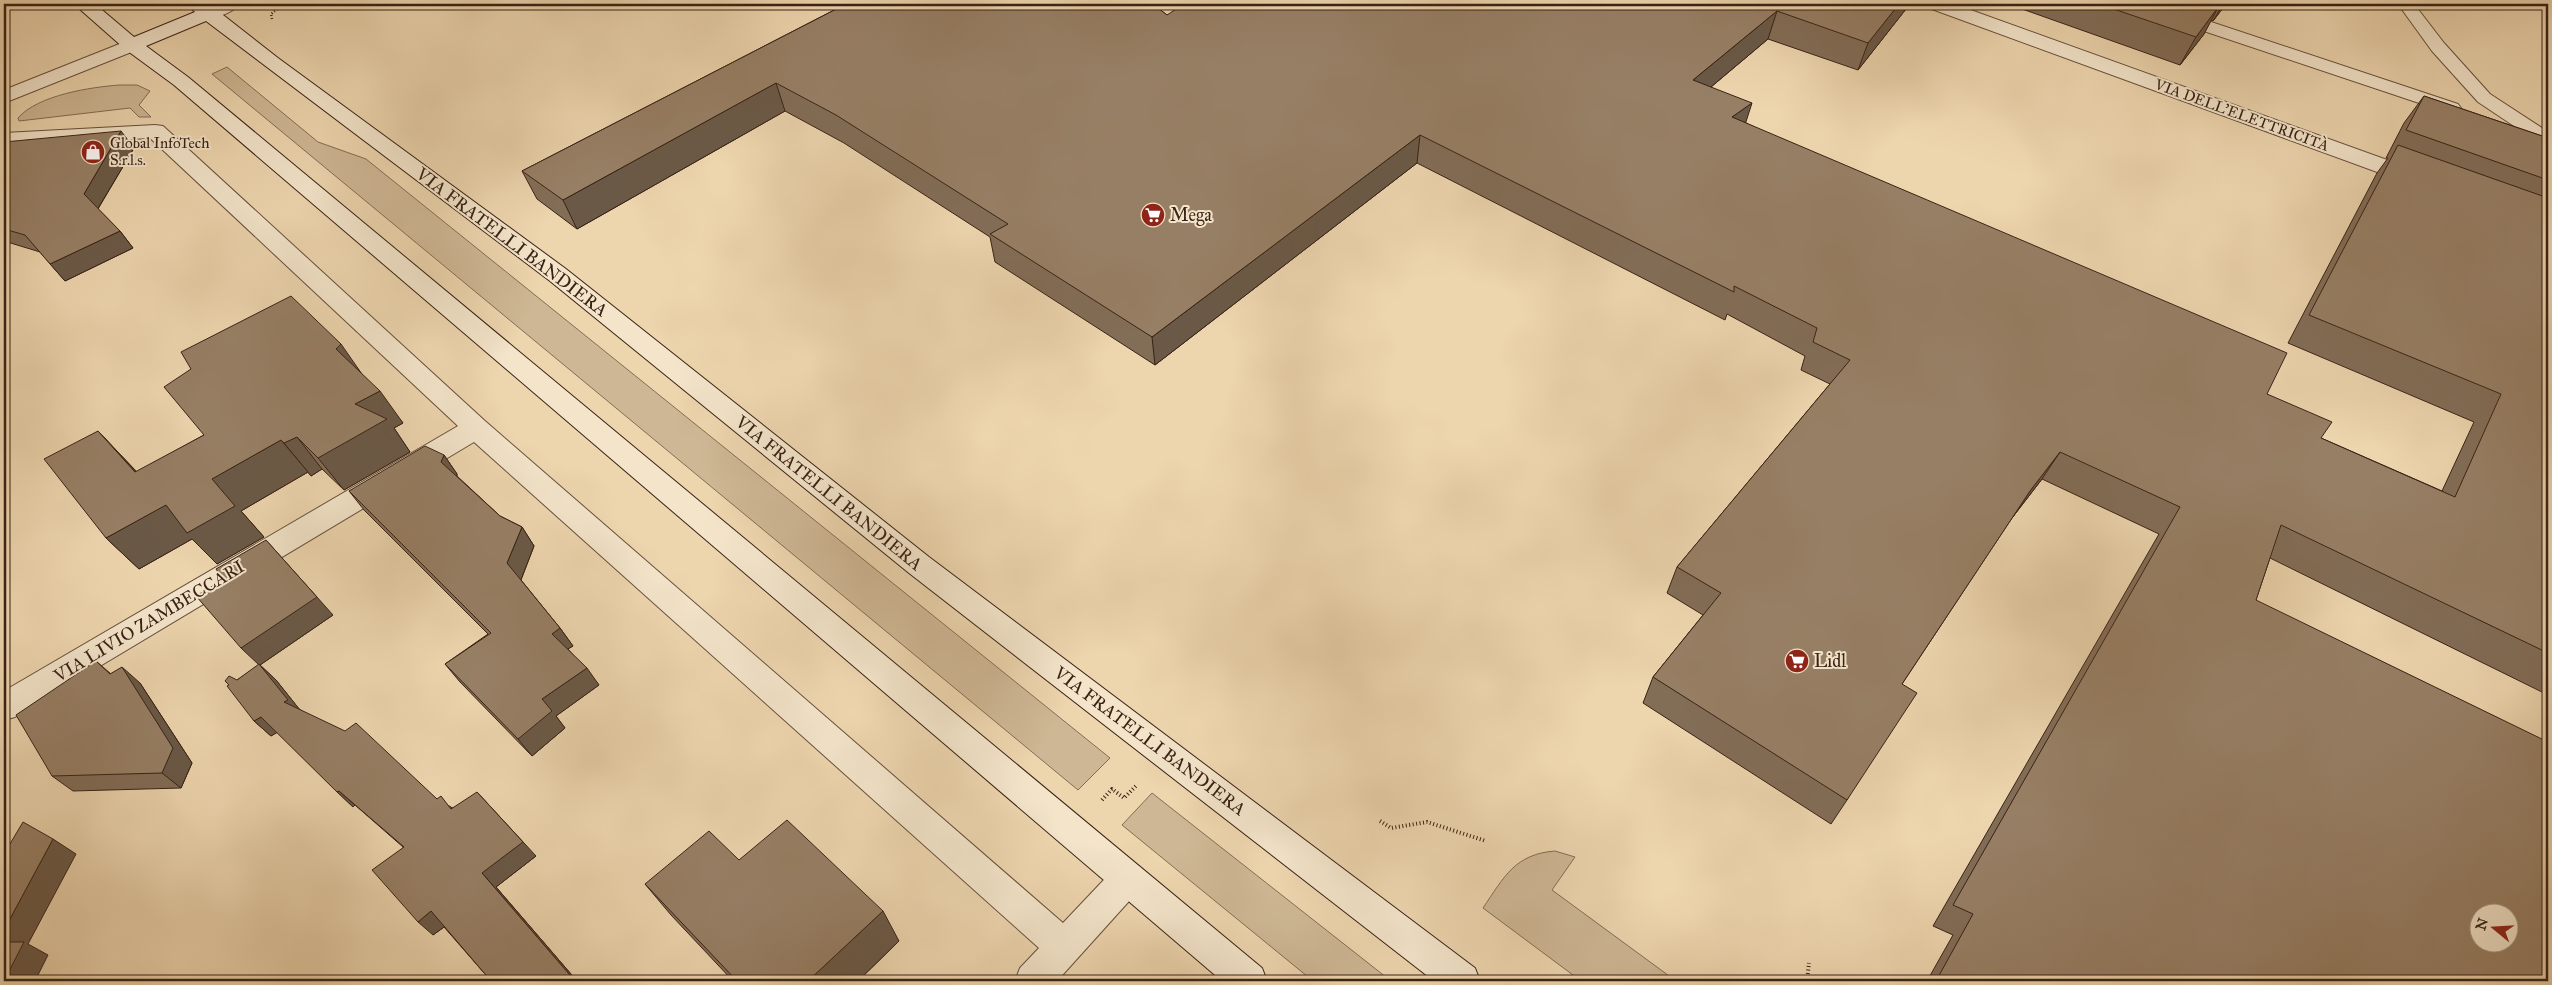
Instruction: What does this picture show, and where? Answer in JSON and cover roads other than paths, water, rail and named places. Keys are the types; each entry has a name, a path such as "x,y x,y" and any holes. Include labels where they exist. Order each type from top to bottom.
{"main road":[{"path":"84,4 132,45 181,81 1249,981"},
{"path":"4,96 132,45 203,8 229,4"},
{"name":"VIA DELL'ELETTRICITÀ","path":"1936,4 2437,186"},
{"name":"VIA FRATELLI BANDIERA","path":"203,8 558,275 919,565 1462,981"},
{"path":"4,140 155,131 476,428 1064,947"},
{"name":"VIA LIVIO ZAMBECCARI","path":"4,707 476,428"},
{"path":"1033,981 1128,878"}],"lane":[{"path":"2141,4 2330,69 2464,112"},
{"path":"2406,4 2438,47 2484,98 2548,140"},
{"path":"2482,118 2548,140"}],"place":[{"name":"Global InfoTech S.r.l.s.","path":"93,152"},
{"name":"Mega","path":"1153,215"},
{"name":"Lidl","path":"1797,661"}]}
